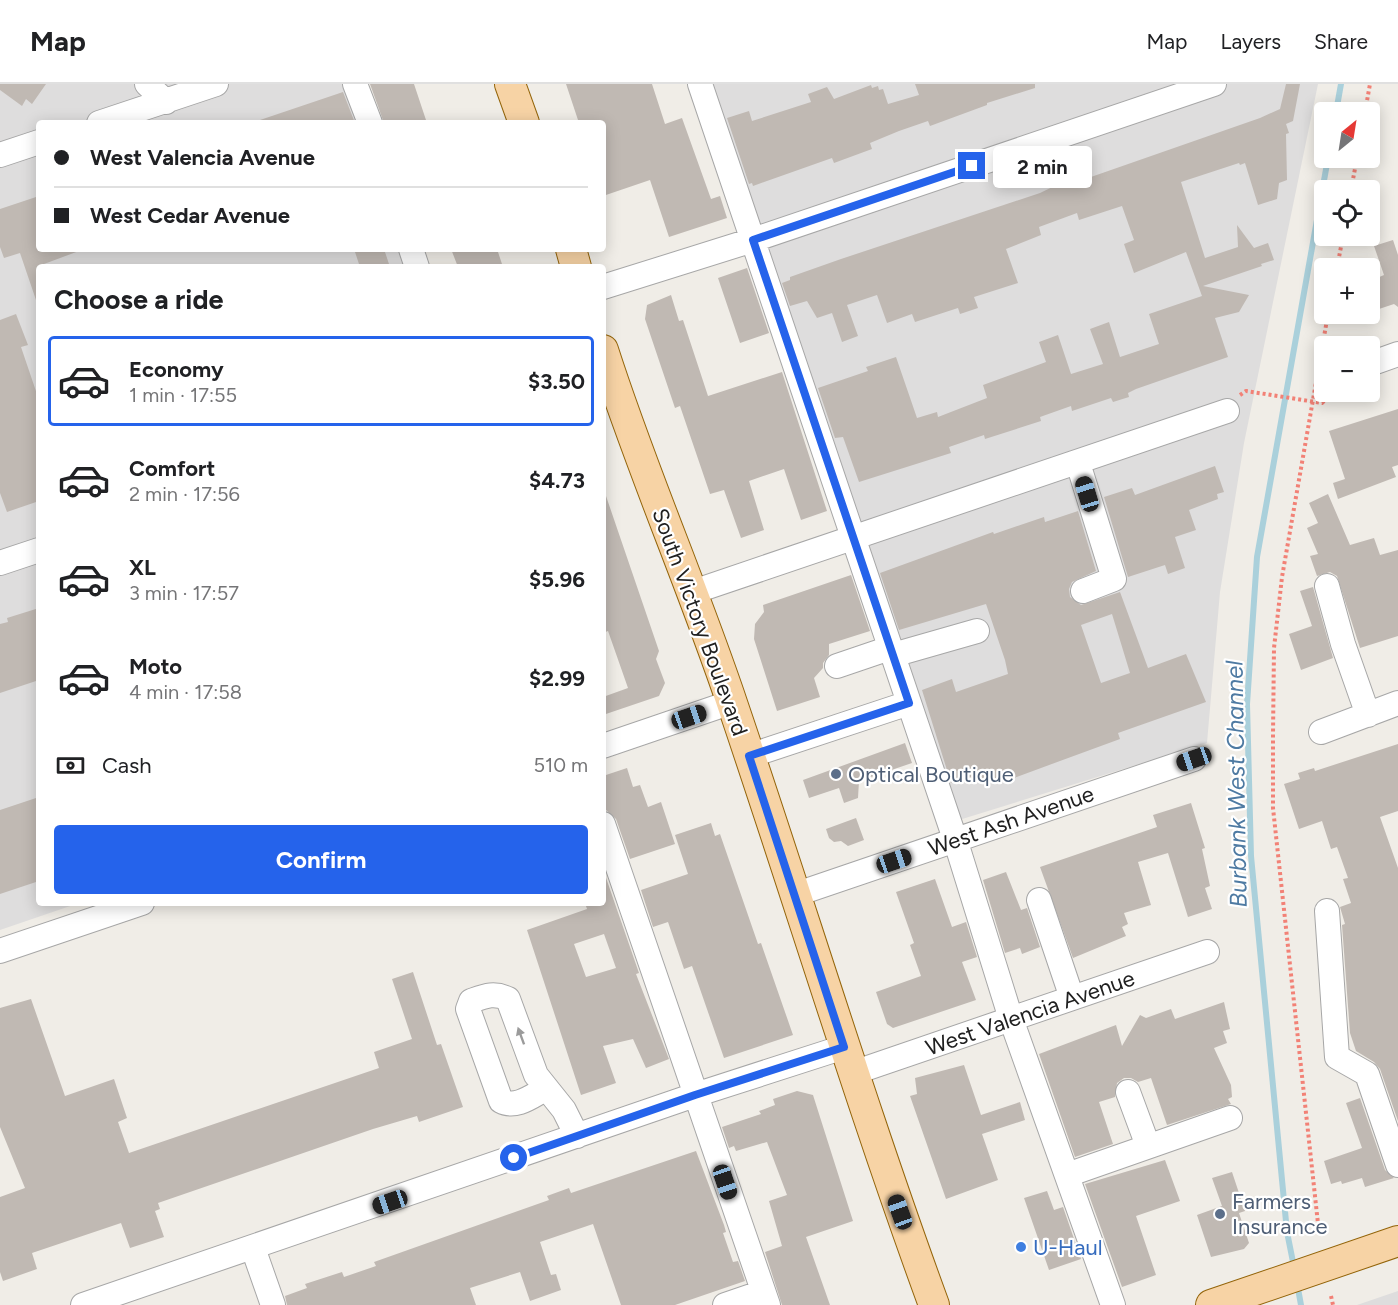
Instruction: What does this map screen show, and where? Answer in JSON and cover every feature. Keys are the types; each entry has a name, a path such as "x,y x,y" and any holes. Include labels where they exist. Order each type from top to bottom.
{"main road":[{"path":"510,84 523,120"},
{"name":"South Victory Boulevard","path":"606,363 732,702 849,1060 934,1305"},
{"path":"1211,1305 1246,1297 1398,1241"}],"street":[{"path":"147,84 166,102"},
{"path":"109,120 216,84"},
{"path":"355,84 369,120"},
{"path":"700,84 956,839 1011,1019 1113,1305"},
{"path":"606,286 753,240 1214,84"},
{"path":"0,155 36,143"},
{"path":"1380,360 1398,354"},
{"path":"690,593 1227,411"},
{"path":"1078,463 1114,579 1083,591"},
{"path":"0,563 36,551"},
{"path":"1327,586 1342,644 1368,714"},
{"path":"837,666 977,631"},
{"path":"606,745 732,702"},
{"path":"749,756 909,703"},
{"path":"1321,732 1398,704"},
{"name":"West Ash Avenue","path":"794,895 1194,759"},
{"path":"606,833 765,1298 725,1305"},
{"path":"1038,900 1072,998"},
{"path":"0,951 133,906"},
{"path":"1328,911 1337,1058 1366,1074 1398,1165"},
{"name":"West Valencia Avenue","path":"83,1305 695,1095 849,1060 1011,1019 1207,952"},
{"path":"545,1089 564,1110 577,1136"},
{"path":"1128,1092 1148,1146"},
{"path":"1066,1175 1230,1118"},
{"path":"253,1248 273,1305"}],"path":[{"path":"1367,102 1370,84"},
{"path":"1319,1233 1273,808 1274,648 1282,577 1326,324"},
{"path":"1246,391 1312,402"},
{"path":"1331,1296 1333,1305"}],"shaded area":[{"path":"0,84 346,84 359,120 36,120 36,252 403,252 407,264 36,264 36,906 70,906 0,930"},
{"path":"697,84 1318,84 1244,443 1220,592 1207,743 959,820"},
{"path":"1398,1291 1398,1305 1357,1305"}],"building":[{"path":"0,84 46,84 32,104 26,99 22,106 0,90"},
{"path":"370,84 414,84 426,120 383,120"},
{"path":"566,84 652,84 665,124 682,118 711,199 720,196 727,218 669,237 650,180 606,195 606,120 578,120"},
{"path":"915,84 1035,84 1035,88 987,103 987,105 930,126 928,121 899,131 870,143 872,149 834,163 832,158 753,186 752,183 749,184 727,118 749,111 752,121 811,102 808,94 827,87 834,99 871,85 872,88 878,86 879,90 883,89 888,104 919,95"},
{"path":"1286,84 1300,84 1293,121 1286,124 1289,133 1286,134 1287,180 1279,183 1277,199 1258,205 1245,163 1181,182 1205,258 1238,247 1237,225 1254,248 1268,243 1274,260 1203,286 1249,295 1239,312 1215,318 1228,357 1136,389 1128,393 1129,397 1113,402 1111,398 1072,411 1071,406 1040,417 1041,421 985,439 984,435 949,447 951,453 859,482 843,437 835,438 818,388 868,371 866,367 896,357 917,418 937,412 938,417 987,398 983,385 1046,362 1039,342 1058,335 1071,374 1103,364 1090,329 1109,322 1120,357 1159,344 1149,314 1202,296 1186,252 1134,273 1124,244 1134,240 1122,206 1079,220 1077,213 1039,227 1041,235 1006,249 1018,283 974,297 978,308 960,314 958,308 915,322 912,314 887,323 877,295 847,305 858,336 842,342 832,313 817,318 807,301 790,306 782,283 790,280 790,277 841,259 1040,193 1067,180 1068,185 1260,118 1280,109"},
{"path":"343,92 354,120 260,120"},
{"path":"36,197 36,252 76,252 44,264 36,264 36,300 20,253 4,258 0,247 0,209"},
{"path":"1393,240 1398,255 1398,307 1394,304 1380,309 1380,277 1384,275 1374,246 1380,246"},
{"path":"355,252 385,252 389,264 359,264"},
{"path":"452,252 498,252 502,264 457,264"},
{"path":"747,268 769,333 740,343 718,278"},
{"path":"671,295 679,321 683,320 708,396 782,372 827,511 801,520 784,469 749,481 764,530 741,538 724,490 710,494 680,406 675,408 645,319 647,305"},
{"path":"16,314 28,345 21,347 36,391 36,502 7,512 0,493 0,320"},
{"path":"1398,409 1398,465 1392,467 1396,477 1338,499 1333,483 1345,479 1329,431"},
{"path":"1215,466 1224,492 1217,494 1218,499 1189,510 1196,530 1175,537 1185,568 1168,574 1165,565 1128,577 1104,497 1132,488 1135,495"},
{"path":"1328,494 1350,545 1374,538 1380,555 1398,550 1398,636 1360,648 1337,576 1330,572 1317,576 1310,556 1318,554 1307,528 1318,523 1309,503"},
{"path":"606,496 659,651 656,659 665,683 659,696 606,714 606,696 628,688 608,631 606,632"},
{"path":"1078,511 1096,571 1072,582 1069,589 1070,597 1081,605 1120,592 1148,668 1186,654 1206,702 1118,733 1120,739 1000,783 995,783 993,775 973,782 968,782 966,778 951,783 922,690 952,679 956,692 1008,674 1005,660 986,604 899,630 880,573 993,532 994,534 1044,517 1045,522","holes":["1112,614 1130,673 1101,683 1081,625"]},
{"path":"851,575 870,631 829,644 829,655 823,663 823,668 814,678 820,697 777,711 754,639 755,624 764,612 763,605"},
{"path":"1313,587 1333,658 1301,670 1289,634 1312,626 1300,591"},
{"path":"36,609 36,681 0,693 0,624 8,622 7,618"},
{"path":"905,743 912,763 859,781 858,798 844,803 839,788 809,798 803,780"},
{"path":"1398,744 1398,811 1380,817 1398,868 1398,1121 1380,1069 1374,1062 1356,1051 1350,1033 1342,925 1345,924 1340,907 1351,903 1343,879 1348,878 1337,847 1331,849 1322,821 1299,829 1284,784 1300,779 1298,773 1314,768 1315,771"},
{"path":"627,768 633,787 640,785 648,807 661,802 675,844 630,859 616,819 606,810 606,775"},
{"path":"36,798 36,882 0,894 0,810"},
{"path":"1191,803 1205,848 1202,849 1210,886 1205,888 1212,909 1188,917 1168,853 1138,862 1151,905 1124,913 1128,924 1122,927 1126,936 1073,958 1040,867 1157,827 1153,815"},
{"path":"856,818 864,840 848,846 841,841 834,842 829,838 826,829"},
{"path":"711,823 715,836 720,834 758,944 761,943 793,1035 724,1058 692,966 684,969 668,922 653,927 641,890 688,874 675,835"},
{"path":"1006,872 1021,910 1027,908 1040,947 1022,954 1020,948 1005,953 983,880"},
{"path":"606,878 639,973 636,974 669,1059 646,1068 633,1039 603,1046 616,1083 581,1095 527,930 587,909 586,906 606,906","holes":["604,934 616,968 586,977 574,944"]},
{"path":"935,879 952,927 966,922 977,957 962,962 976,1000 893,1028 887,1024 876,992 921,976 910,945 914,943 896,892"},
{"path":"413,972 437,1045 441,1044 463,1107 419,1122 417,1116 373,1129 158,1203 160,1209 155,1211 164,1237 130,1248 121,1223 32,1253 37,1269 3,1281 0,1272 0,1197 25,1188 0,1127 0,1008 31,999 65,1096 114,1079 127,1118 118,1122 129,1153 379,1068 374,1052 412,1039 392,979"},
{"path":"1224,1002 1230,1029 1223,1031 1227,1043 1214,1048 1231,1085 1232,1097 1228,1099 1231,1104 1167,1125 1151,1078 1138,1082 1131,1078 1124,1078 1117,1083 1115,1097 1099,1102 1113,1144 1075,1157 1039,1054 1116,1025 1122,1046 1140,1015 1146,1018 1171,1009 1175,1019"},
{"path":"964,1065 981,1115 1020,1102 1025,1120 982,1134 998,1180 946,1199 910,1096 917,1094 915,1078"},
{"path":"797,1091 813,1095 853,1221 806,1237 830,1305 782,1305 765,1252 782,1246 769,1201 787,1195 767,1142 736,1151 734,1146 729,1148 722,1127 761,1114 759,1111 775,1105 773,1099"},
{"path":"1360,1098 1385,1170 1394,1178 1365,1187 1362,1178 1342,1184 1341,1181 1331,1184 1324,1161 1362,1148 1346,1103"},
{"path":"696,1151 724,1225 726,1232 723,1233 733,1262 738,1261 745,1281 675,1305 621,1305 593,1224 540,1242 551,1275 556,1274 561,1290 530,1301 520,1272 470,1288 476,1305 287,1305 285,1296 307,1288 305,1284 342,1272 344,1277 376,1266 374,1262 549,1200 547,1196 569,1188 571,1193"},
{"path":"1165,1160 1180,1201 1136,1216 1156,1275 1122,1287 1085,1184"},
{"name":"Farmers Insurance","path":"1232,1172 1245,1211 1239,1213 1249,1243 1244,1249 1211,1257 1197,1215 1222,1206 1212,1178"},
{"path":"1047,1191 1054,1210 1063,1207 1081,1259 1049,1270 1024,1198"}],"waterway":[{"name":"Burbank West Channel","path":"1338,102 1341,84"},
{"name":"Burbank West Channel","path":"1294,1267 1287,1232 1251,856 1247,704 1257,557 1326,168"},
{"name":"Burbank West Channel","path":"1297,1283 1301,1305"}],"place":[{"name":"Optical Boutique","path":"836,774"},
{"name":"Farmers Insurance","path":"1220,1214"},
{"name":"U-Haul","path":"1021,1247"}],"route":[{"path":"514,1158 695,1095 844,1047 749,756 909,703 753,240 972,166"}]}
